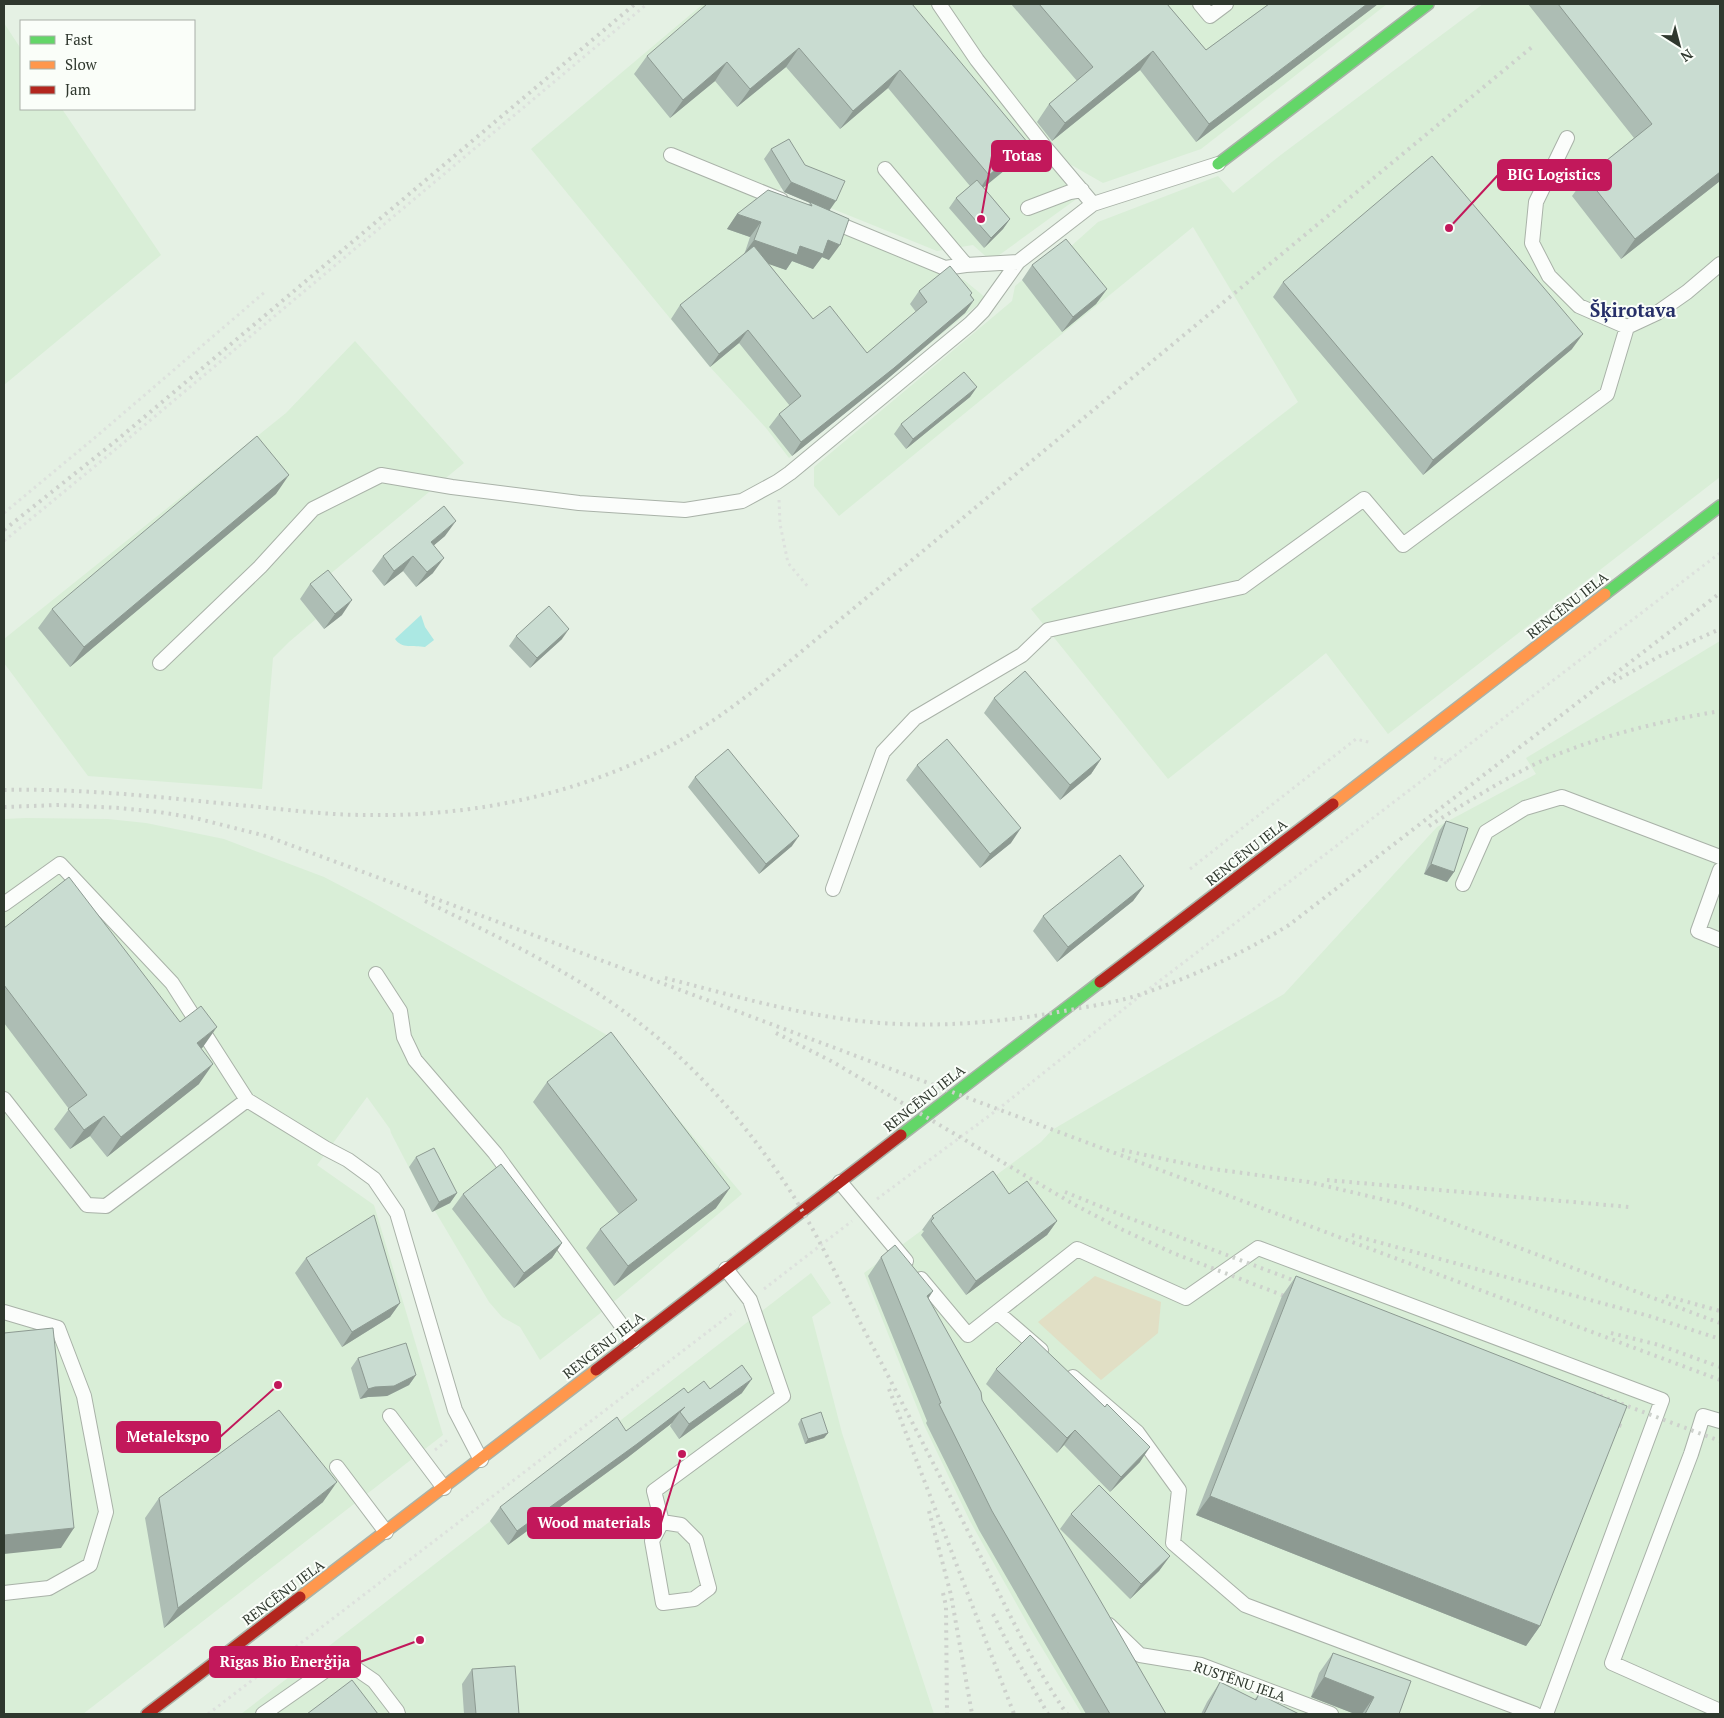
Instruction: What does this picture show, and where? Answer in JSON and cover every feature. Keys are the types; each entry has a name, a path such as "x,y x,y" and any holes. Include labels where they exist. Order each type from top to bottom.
{"street":[{"path":"1218,164 1428,4"},
{"name":"RENCĒNU IELA","path":"147,1714 481,1460 726,1269 1720,506"}],"lane":[{"path":"939,4 977,60 1045,147 1093,204"},
{"path":"1200,4 1210,16 1226,4"},
{"path":"1566,138 1536,202 1532,243 1549,276 1580,306 1627,327 1658,313 1687,292 1720,264"},
{"path":"671,155 790,204"},
{"path":"160,663 260,567 313,509 381,475 452,487 580,503 685,510 742,501 777,482 970,324 983,310 1018,262 1093,204 1218,164"},
{"path":"885,170 966,265"},
{"path":"1028,208 1070,192 1082,190"},
{"path":"817,215 945,268 1018,262"},
{"path":"833,889 883,752 915,718 1022,655 1048,630 1242,587 1364,499 1403,545 1608,394 1627,327"},
{"path":"1463,884 1486,832 1524,808 1562,797 1720,857"},
{"path":"4,904 60,864 172,983 247,1100 348,1160 374,1179 396,1212 455,1410 481,1460"},
{"path":"1720,870 1698,931 1720,940"},
{"path":"376,974 400,1011 404,1036 415,1060 495,1153 633,1341"},
{"path":"4,1099 87,1205 106,1206 247,1100"},
{"path":"840,1182 968,1335 1077,1249 1186,1298 1258,1248 1662,1400 1546,1714"},
{"path":"662,1522 681,1525 696,1540 709,1588 694,1600 663,1603 652,1541 662,1522 654,1491 782,1396 750,1300 726,1269"},
{"path":"4,1312 58,1328 84,1396 106,1512 90,1565 49,1588 4,1593"},
{"path":"997,1312 1049,1356"},
{"path":"1063,1369 1137,1432 1179,1490 1173,1543 1245,1605 1535,1714"},
{"path":"390,1416 444,1488"},
{"path":"1720,1421 1702,1416 1691,1454 1612,1663 1720,1711"},
{"path":"338,1467 386,1532"},
{"name":"RUSTĒNU IELA","path":"1098,1616 1140,1655 1201,1665 1331,1714"},
{"path":"263,1714 342,1659 374,1682 397,1710 398,1714"}],"path":[{"path":"4,541 647,4"},
{"path":"4,513 266,291"},
{"path":"777,482 780,524 788,563 809,588"},
{"path":"208,1714 750,1300 886,1192 997,1110 1153,986 1720,553"}],"shaded area":[{"path":"703,4 1387,4 1201,149 1103,183 1068,163 1052,142 1039,152 1067,185 1075,200 991,261 973,245 937,251 781,188 765,202 871,242 900,258 964,280 986,298 789,458 766,428 710,367 531,149"},
{"path":"1483,4 1720,4 1720,477 1388,734 1326,653 1168,779 1031,609 1298,402 1193,227 839,516 814,486 814,467 1012,301 1015,286 1055,253 1059,257 1098,222 1218,176 1233,193 1282,154"},
{"path":"4,23 20,47 20,110 63,110 161,255 4,385"},
{"path":"355,341 464,463 300,599 316,619 273,658 262,789 88,776 4,663 4,639 286,413"},
{"path":"1720,641 1720,1714 1082,1714 1030,1628 970,1521 924,1425 864,1273 1041,1142 1052,1130 1284,994 1437,827 1536,774 1526,758"},
{"path":"4,819 108,819 146,823 224,839 324,877 372,902 607,1035 742,1194 598,1315 540,1360 520,1327 502,1317 489,1302 435,1211 432,1212 390,1129 367,1097 317,1165 374,1205 443,1435 83,1714 4,1714"},
{"path":"811,1273 831,1303 812,1317 842,1433 934,1714 241,1714"},
{"path":"1095,1276 1161,1302 1158,1333 1101,1380 1038,1322"}],"water":[{"path":"421,615 425,627 434,640 425,647 404,645 398,642 395,639"}],"building":[{"path":"707,4 912,4 1028,143 989,175 900,70 853,111 799,48 750,89 727,62 683,100 647,56"},
{"path":"1039,4 1167,4 1206,50 1269,4 1367,4 1209,124 1153,51 1065,123 1049,104 1093,67"},
{"path":"1558,4 1720,4 1720,172 1635,239 1586,177 1652,124"},
{"path":"789,139 805,165 845,181 836,201 791,182 771,149"},
{"path":"1432,156 1583,334 1433,460 1283,282"},
{"path":"977,180 1010,219 991,238 956,198"},
{"path":"768,190 812,206 810,202 849,219 840,245 828,240 823,254 800,246 797,255 754,240 761,222 737,214"},
{"path":"1066,239 1107,289 1073,317 1032,265"},
{"path":"754,246 813,319 830,306 867,353 927,302 919,291 950,266 972,293 970,295 974,300 894,368 801,442 779,414 801,396 748,330 719,354 680,305"},
{"path":"964,372 977,387 913,439 901,424"},
{"path":"257,436 289,475 84,647 52,609"},
{"path":"444,506 456,521 431,542 444,558 427,572 413,556 394,571 383,556"},
{"path":"328,570 352,600 335,614 310,584"},
{"path":"549,606 569,629 537,658 516,636"},
{"path":"1025,671 1101,759 1070,785 994,698"},
{"path":"947,739 1021,828 990,854 917,765"},
{"path":"728,749 799,836 766,864 695,777"},
{"path":"1446,821 1468,828 1454,872 1431,864"},
{"path":"1120,855 1144,886 1068,947 1043,916"},
{"path":"69,877 180,1022 201,1006 217,1027 197,1043 213,1064 121,1137 104,1116 84,1130 68,1109 87,1095 4,985 4,928"},
{"path":"611,1032 730,1188 628,1266 600,1229 637,1200 547,1082"},
{"path":"434,1148 457,1193 439,1202 416,1157"},
{"path":"501,1164 562,1243 524,1273 463,1194"},
{"path":"993,1171 1009,1194 1027,1181 1057,1221 976,1281 931,1221 934,1218 932,1216"},
{"path":"374,1215 400,1303 352,1332 306,1258"},
{"path":"895,1245 933,1291 927,1296 981,1392 982,1400 1166,1714 1110,1714 992,1511 939,1404 941,1403 881,1257"},
{"path":"1296,1276 1627,1406 1540,1626 1210,1496"},
{"path":"53,1328 74,1528 4,1535 4,1333"},
{"path":"1030,1335 1105,1407 1107,1404 1150,1447 1121,1477 1075,1430 1067,1438 996,1369"},
{"path":"406,1343 416,1375 394,1386 368,1389 358,1358"},
{"path":"742,1365 752,1379 689,1424 680,1412 685,1407 517,1531 500,1507 617,1417 626,1431 684,1388 688,1393 704,1381 710,1389"},
{"path":"279,1410 337,1482 178,1608 159,1498"},
{"path":"821,1412 828,1433 808,1439 801,1419"},
{"path":"1099,1485 1170,1556 1141,1584 1071,1514"},
{"path":"1333,1653 1411,1681 1399,1714 1365,1714 1374,1697 1324,1677"},
{"path":"515,1666 519,1714 476,1714 472,1669"},
{"path":"352,1680 378,1714 307,1714"},
{"path":"1220,1682 1256,1700 1259,1694 1299,1714 1204,1714"}],"railway":[{"path":"4,530 117,440 635,4"},
{"path":"4,790 100,792 327,814 409,814 452,811 536,796 577,785 617,771 656,753 711,722 761,685 1532,47"},
{"path":"665,978 789,1009 831,1017 889,1024 919,1025 1006,1020 1035,1016 1105,1004 1145,993 1219,963 1289,925 1720,593"},
{"path":"1613,682 1660,656 1720,629"},
{"path":"1429,826 1505,780 1553,756 1624,732 1720,711"},
{"path":"4,807 59,805 159,812 195,818 266,836 1720,1380"},
{"path":"425,901 540,959 621,1010 667,1045 685,1062 721,1099 753,1139 783,1180 815,1233 1021,1636 1067,1714"},
{"path":"776,1033 833,1062 1075,1205 1123,1230 1173,1253 1295,1300"},
{"path":"1122,1150 1206,1168 1309,1182 1402,1204 1720,1323"},
{"path":"1327,1180 1629,1207"},
{"path":"1065,1192 1306,1285"},
{"path":"1352,1235 1649,1316 1720,1339"},
{"path":"1666,1296 1720,1311"},
{"path":"1611,1333 1659,1345 1720,1367"},
{"path":"889,1389 1014,1714"},
{"path":"1593,1393 1720,1441"},
{"path":"1605,1420 1624,1427"},
{"path":"929,1511 951,1595 972,1714"},
{"path":"943,1593 946,1606 947,1714"},
{"path":"993,1614 1048,1714"}],"traffic: fast":[{"path":"1218,164 1428,4"},
{"path":"1605,594 1720,506"},
{"path":"901,1135 1100,982"}],"traffic: slow":[{"path":"1333,804 1605,594"},
{"path":"300,1597 596,1370"}],"traffic: jam":[{"path":"1100,982 1333,804"},
{"path":"596,1370 901,1135"},
{"path":"147,1714 300,1597"}],"place":[{"name":"Totas","path":"981,219"},
{"name":"BIG Logistics","path":"1449,228"},
{"name":"Metalekspo","path":"278,1385"},
{"name":"Wood materials","path":"682,1454"},
{"name":"Rīgas Bio Enerģija","path":"420,1640"}],"district":[{"name":"Šķirotava","path":"1633,309"}]}
